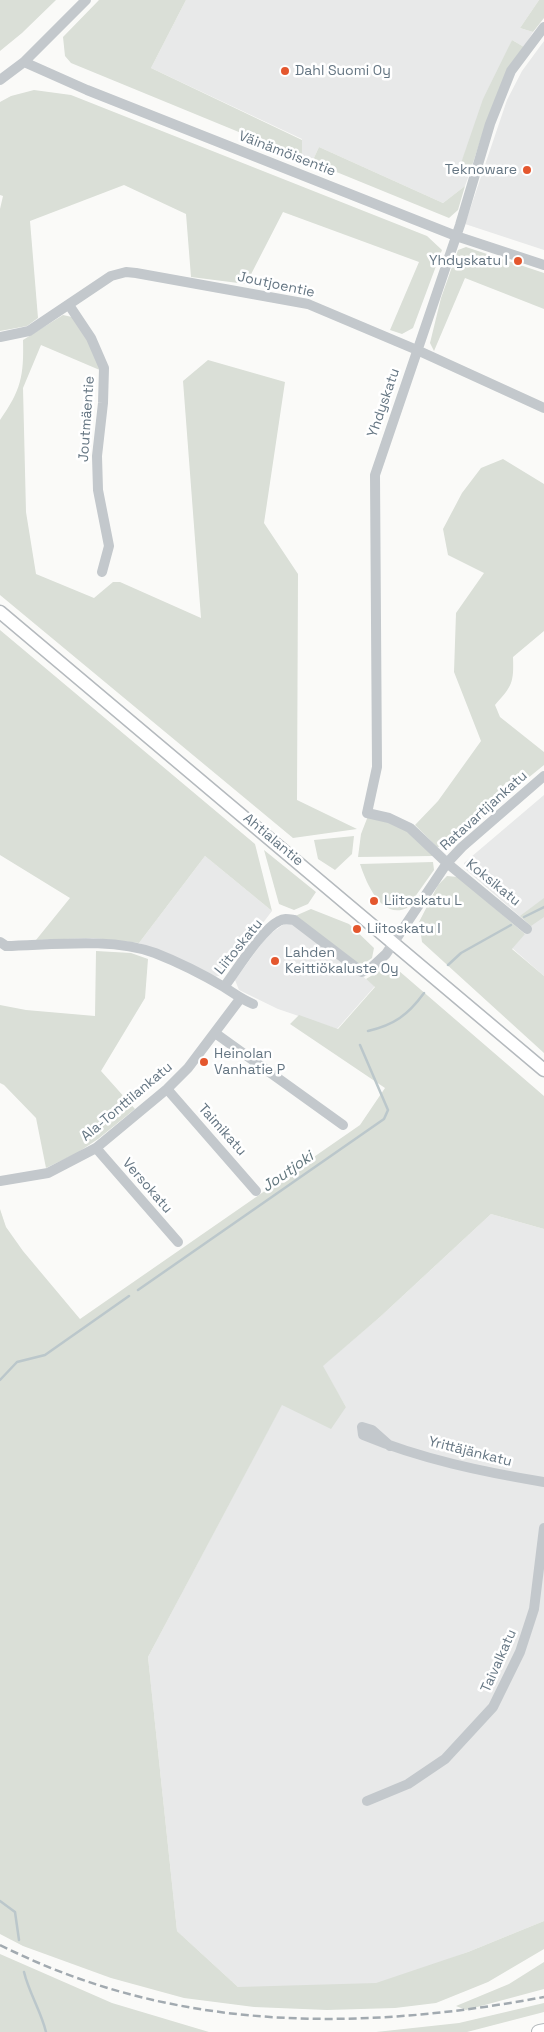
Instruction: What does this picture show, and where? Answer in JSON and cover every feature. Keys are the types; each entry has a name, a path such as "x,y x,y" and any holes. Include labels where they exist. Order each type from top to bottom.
{"highway":[{"path":"539,2032 544,2031"}],"main road":[{"name":"Ahtialantie","path":"0,612 544,1070"}],"street":[{"path":"0,80 24,62 86,0"},
{"name":"Yhdyskatu","path":"367,813 377,767 375,475 456,236 490,124 511,71 544,27"},
{"name":"Väinämöisentie","path":"24,62 87,90 456,236 544,265"},
{"name":"Joutjoentie","path":"0,337 29,332 111,276 126,272 136,273 308,304 417,350 544,408"},
{"name":"Joutmäentie","path":"69,305 91,338 104,368 103,403 97,456 98,490 109,546 102,572"},
{"name":"Ratavartijankatu","path":"394,942 447,863 462,847 544,776"},
{"name":"Koksikatu","path":"367,813 389,818 410,828 447,863 527,929"},
{"name":"Liitoskatu","path":"224,987 264,934 277,922 285,919 294,920 362,972 371,968 386,954 394,942"},
{"path":"0,942 6,946 96,944 133,946 155,954 224,987 240,999 254,1004"},
{"name":"Ala-Tonttilankatu","path":"0,1180 48,1173 96,1148 167,1089 188,1068 240,999"},
{"path":"215,1034 342,1125"},
{"name":"Taimikatu","path":"167,1089 256,1191"},
{"name":"Versokatu","path":"96,1148 178,1242"},
{"name":"Yrittäjänkatu","path":"390,1446 491,1473 544,1482"},
{"name":"Taivalkatu","path":"367,1801 408,1784 445,1759 494,1707 520,1652 534,1610 544,1528"}],"shaded area":[{"path":"0,0 56,0 22,33 0,51"},
{"path":"99,0 186,0 151,68 302,140 302,158 71,63 65,56 63,37"},
{"path":"186,0 539,0 520,28 533,32 524,47 512,40 461,163 470,172 465,186 443,203 319,147 312,162 302,158 302,139 151,68"},
{"path":"539,0 544,0 544,18 533,32 520,28"},
{"path":"512,40 524,47 486,123 470,172 461,163 483,99"},
{"path":"544,41 544,250 465,224 507,100 522,71"},
{"path":"34,90 71,95 427,236 442,250 413,328 402,334 390,330 419,262 283,212 246,284 191,277 186,214 124,185 30,221 38,318 27,326 0,331 0,209 3,196 0,195 0,102 11,96"},
{"path":"319,147 443,203 465,186 458,210 449,218 312,162"},
{"path":"466,247 544,273 544,309 465,278 434,351 430,343 441,298 458,250"},
{"path":"63,315 72,317 89,340 102,371 41,345 23,388 26,512 36,574 94,598 113,582 120,582 201,618 183,381 208,360 285,382 264,523 298,574 297,800 357,829 293,838 0,595 0,420 13,400 20,382 23,363 23,340"},
{"path":"503,459 544,484 544,631 513,657 511,684 495,705 500,717 544,752 544,765 517,787 506,782 501,790 511,793 452,845 437,847 415,825 438,801 481,741 454,672 456,613 484,573 448,555 443,529 462,493 481,468"},
{"path":"0,630 255,844 272,911 205,856 139,943 93,938 36,940 70,898 0,855"},
{"path":"544,795 544,976 512,948 531,926 464,868 464,863"},
{"path":"368,816 389,821 409,831 433,856 358,857 361,834"},
{"path":"354,836 352,854 335,870 318,859 314,840"},
{"path":"264,850 316,892 308,904 294,910 279,904"},
{"path":"205,856 272,911 224,974 215,977 139,943"},
{"path":"433,862 434,870 407,908 398,910 390,909 376,897 366,880 360,864"},
{"path":"447,876 458,877 525,934 512,949 544,976 544,1053 422,942 419,922 438,885"},
{"path":"544,898 544,917 531,926 520,916"},
{"path":"311,909 349,924 374,948 372,958 365,963 355,964 295,916"},
{"path":"287,922 294,923 375,986 337,1029 278,1009 239,990 235,980 267,936"},
{"path":"96,951 131,953 148,959 145,998 101,1071 135,1109 98,1139 77,1153 46,1168 36,1118 0,1083 0,1005 26,1010 95,1016"},
{"path":"391,964 544,1096 544,1229 491,1214 380,1317 323,1366 346,1407 331,1429 282,1405 148,1657 177,1931 238,1987 376,1983 468,1952 544,1921 544,1949 488,1982 436,2003 395,2008 327,2010 254,2007 184,1998 111,1978 23,1946 0,1934 0,1209 6,1227 23,1251 80,1319 360,1125 385,1088 290,1024 299,1015 338,1029 375,987 366,979"},
{"path":"491,1214 544,1229 544,1921 468,1952 366,1989 238,1987 177,1931 148,1657 282,1404 346,1407 322,1366 380,1317"},
{"path":"0,1954 112,2003 209,2032 0,2032"},
{"path":"544,1962 544,1989 466,2010 456,2006 509,1984"},
{"path":"544,2003 544,2012 467,2032 376,2032 459,2023"}],"waterway":[{"name":"Joutjoki","path":"524,917 544,907"},
{"name":"Joutjoki","path":"448,965 461,953 511,925"},
{"name":"Joutjoki","path":"368,1031 385,1026 400,1018 424,993"},
{"name":"Joutjoki","path":"138,1290 384,1119 388,1110 360,1045"},
{"name":"Joutjoki","path":"0,1380 17,1362 45,1355 129,1296"},
{"name":"Joutjoki","path":"0,1901 15,1912 19,1940"},
{"name":"Joutjoki","path":"24,1972 46,2032"}],"railway":[{"path":"0,1945 65,1974 132,1995 199,2009 267,2017 335,2019 404,2016 544,1997"}],"place":[{"name":"Dahl Suomi Oy","path":"285,71"},
{"name":"Teknoware","path":"527,170"},
{"name":"Yhdyskatu I","path":"518,261"},
{"name":"Liitoskatu L","path":"374,901"},
{"name":"Liitoskatu I","path":"357,929"},
{"name":"Lahden Keittiökaluste Oy","path":"275,961"},
{"name":"Heinolan Vanhatie P","path":"204,1062"}]}
